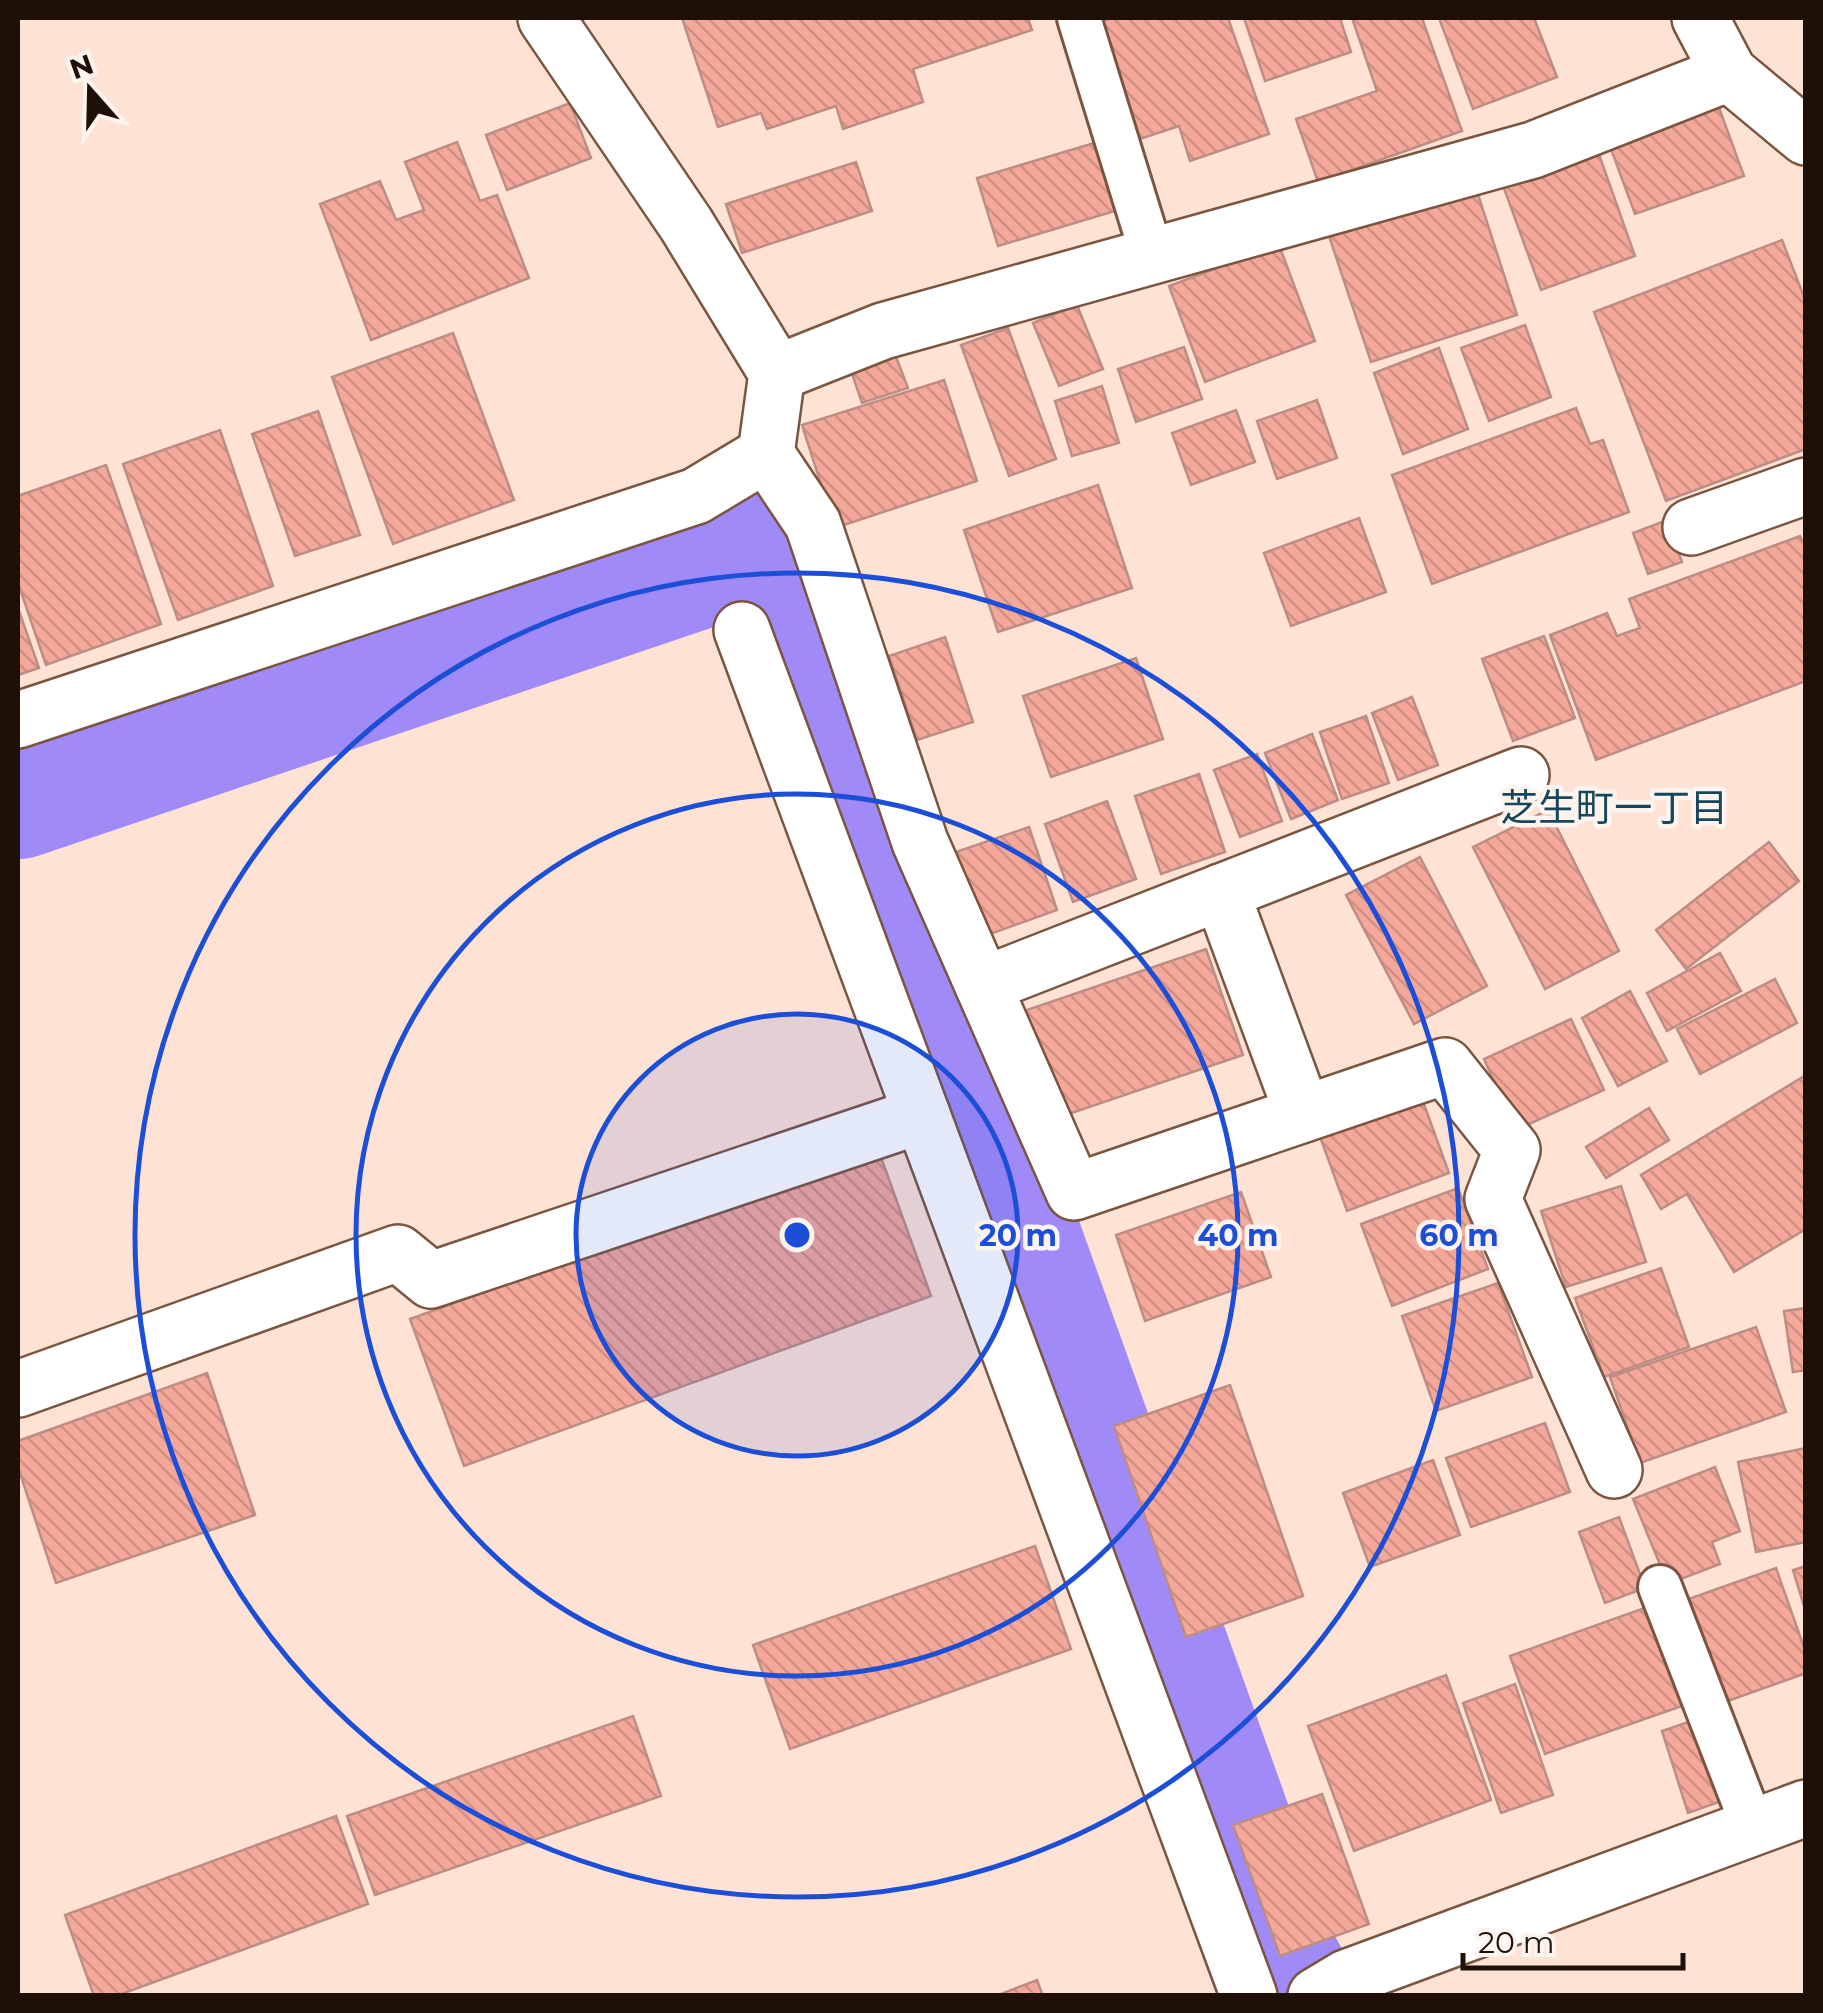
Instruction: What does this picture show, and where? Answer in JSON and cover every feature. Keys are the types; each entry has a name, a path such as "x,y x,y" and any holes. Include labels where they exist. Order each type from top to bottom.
{"street":[{"path":"1700,18 1729,74 1806,136"},
{"path":"558,20 777,373 766,454 813,524 920,842 1074,1192 1444,1066 1512,1150 1493,1198 1614,1470"},
{"path":"777,373 882,330 1533,150 1729,74"},
{"path":"18,720 696,496 766,454"},
{"path":"1691,527 1806,486"},
{"path":"742,630 1249,1996"},
{"path":"984,986 1521,775"},
{"path":"1221,892 1303,1114"},
{"path":"18,1389 398,1253 431,1280 922,1115"},
{"path":"1338,1990 1806,1808"}],"lane":[{"path":"1078,18 1152,254"},
{"path":"1660,1587 1752,1827"}],"building":[{"path":"682,18 1028,18 1032,30 913,69 923,102 843,129 836,106 767,129 761,113 718,127"},
{"path":"1111,18 1228,18 1269,134 1190,161 1179,126 1131,142 1090,25"},
{"path":"1244,18 1340,18 1351,52 1265,81"},
{"path":"1352,18 1422,18 1462,131 1318,182 1296,119 1377,91"},
{"path":"1439,18 1534,18 1557,77 1473,109"},
{"path":"1714,94 1744,176 1635,214 1605,133"},
{"path":"570,103 591,158 507,190 486,135"},
{"path":"457,142 480,201 497,195 529,278 371,340 320,204 380,181 396,220 424,210 405,162"},
{"path":"1094,143 1115,211 998,246 977,178"},
{"path":"1596,146 1635,256 1541,290 1501,180"},
{"path":"856,162 872,211 742,253 726,204"},
{"path":"1474,182 1517,315 1371,362 1327,230"},
{"path":"1782,240 1806,302 1806,449 1666,501 1594,312"},
{"path":"1279,245 1315,341 1205,382 1169,286"},
{"path":"1077,305 1103,369 1059,386 1033,323"},
{"path":"1525,325 1551,397 1489,421 1461,348"},
{"path":"1008,328 1056,459 1009,476 961,345"},
{"path":"453,333 514,500 393,544 332,377"},
{"path":"1184,347 1202,399 1136,422 1118,369"},
{"path":"1439,348 1468,429 1403,454 1374,373"},
{"path":"893,349 908,388 862,403 849,365"},
{"path":"944,380 977,481 835,528 802,425"},
{"path":"1102,386 1119,443 1072,456 1055,401"},
{"path":"1317,400 1337,458 1277,479 1257,421"},
{"path":"1576,408 1590,444 1603,440 1629,512 1432,584 1392,475"},
{"path":"1236,410 1255,462 1191,485 1172,433"},
{"path":"318,411 360,535 295,556 252,434"},
{"path":"220,430 273,586 178,620 123,464"},
{"path":"106,465 161,624 46,665 18,583 18,496"},
{"path":"1098,485 1132,588 998,632 964,530"},
{"path":"1359,518 1386,592 1291,626 1264,553"},
{"path":"1667,520 1682,562 1648,574 1633,533"},
{"path":"1800,536 1806,548 1806,681 1596,760 1550,635 1607,613 1617,636 1640,628 1629,599"},
{"path":"18,608 39,668 18,675"},
{"path":"1544,636 1575,718 1513,741 1482,659"},
{"path":"945,637 973,722 917,740 889,656"},
{"path":"1136,658 1163,739 1051,777 1023,696"},
{"path":"1412,697 1438,765 1398,780 1372,713"},
{"path":"1366,716 1389,783 1342,799 1320,732"},
{"path":"1312,734 1338,800 1291,819 1265,753"},
{"path":"1257,754 1282,821 1240,837 1214,770"},
{"path":"1199,774 1225,852 1161,874 1135,796"},
{"path":"1107,801 1136,879 1073,902 1045,824"},
{"path":"1548,810 1619,951 1545,989 1473,847"},
{"path":"1029,827 1057,910 982,937 953,853"},
{"path":"1769,842 1799,881 1686,969 1656,930"},
{"path":"1420,857 1487,986 1414,1024 1346,895"},
{"path":"1206,949 1243,1055 1054,1119 1018,1013"},
{"path":"1720,953 1741,991 1667,1031 1647,993"},
{"path":"1775,979 1797,1023 1700,1074 1677,1029"},
{"path":"1630,991 1667,1061 1618,1086 1582,1018"},
{"path":"1571,1019 1604,1090 1516,1130 1484,1059"},
{"path":"1806,1075 1806,1229 1734,1272 1687,1194 1661,1209 1641,1175"},
{"path":"1421,1096 1449,1173 1347,1211 1319,1134"},
{"path":"1649,1108 1669,1140 1606,1178 1586,1147"},
{"path":"878,1149 931,1296 464,1466 410,1319"},
{"path":"1621,1186 1646,1262 1566,1287 1541,1211"},
{"path":"1458,1188 1488,1269 1392,1306 1361,1224"},
{"path":"1241,1192 1271,1277 1145,1321 1116,1235"},
{"path":"1661,1268 1689,1347 1604,1377 1575,1298"},
{"path":"1498,1283 1532,1377 1436,1411 1402,1316"},
{"path":"1806,1308 1806,1370 1793,1372 1784,1311"},
{"path":"1756,1327 1786,1412 1640,1463 1610,1377"},
{"path":"207,1373 255,1515 56,1583 18,1467 18,1441"},
{"path":"1230,1385 1303,1596 1186,1637 1114,1426"},
{"path":"1545,1423 1570,1492 1471,1527 1446,1458"},
{"path":"1806,1448 1806,1542 1756,1552 1738,1462"},
{"path":"1433,1460 1460,1535 1370,1567 1343,1493"},
{"path":"1715,1467 1740,1531 1712,1542 1720,1564 1668,1584 1633,1499"},
{"path":"1619,1517 1645,1588 1605,1603 1579,1532"},
{"path":"1035,1546 1071,1649 790,1749 753,1645"},
{"path":"1806,1566 1806,1613 1793,1570"},
{"path":"1776,1568 1806,1653 1806,1673 1717,1705 1680,1602"},
{"path":"1647,1607 1682,1706 1545,1754 1510,1656"},
{"path":"1446,1675 1491,1800 1354,1851 1308,1726"},
{"path":"1515,1684 1553,1795 1501,1813 1463,1703"},
{"path":"633,1716 661,1796 375,1895 347,1816"},
{"path":"1706,1716 1733,1797 1688,1813 1662,1731"},
{"path":"1322,1794 1369,1924 1280,1956 1233,1825"},
{"path":"336,1816 368,1904 116,1996 94,1996 65,1915"},
{"path":"1037,1980 1043,1996 996,1996"}],"waterway":[{"path":"18,793 765,540 1276,1966 1293,1996"}],"district":[{"name":"芝生町一丁目","path":"1614,808"}]}
